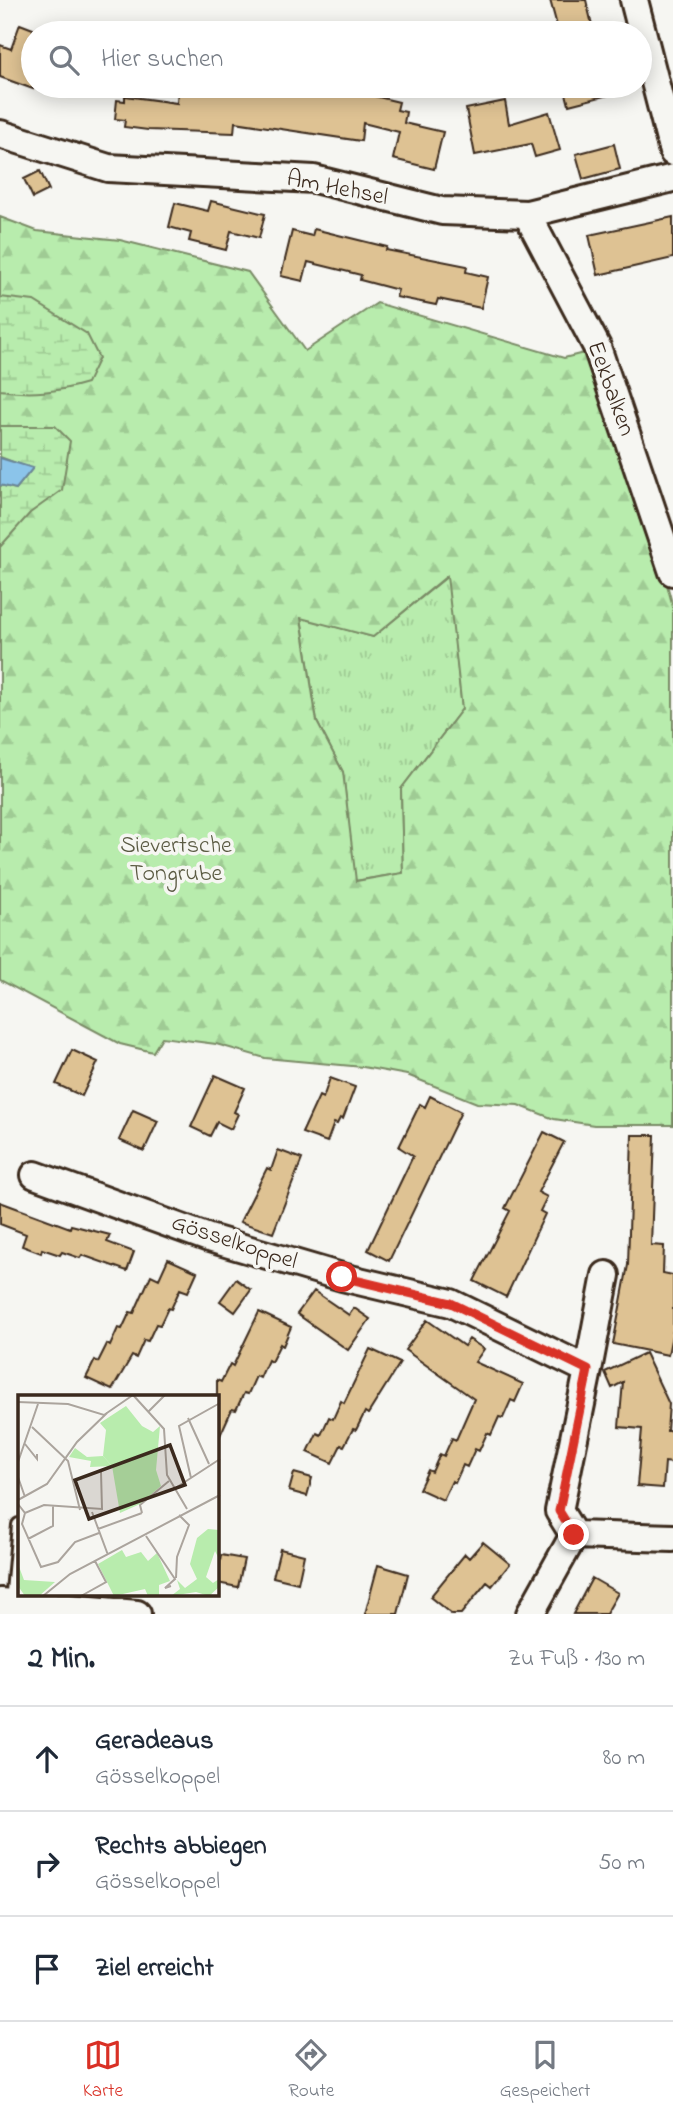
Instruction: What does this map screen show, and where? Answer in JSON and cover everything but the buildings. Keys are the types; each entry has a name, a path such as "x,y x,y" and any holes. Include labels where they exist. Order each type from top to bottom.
{"street":[{"path":"634,0 639,21"},
{"path":"652,70 673,152"},
{"name":"Am Hehsel","path":"0,134 108,168 314,179 442,211 527,214 673,177"},
{"name":"Eekbalken","path":"527,214 597,347 673,572"},
{"name":"Gösselkoppel","path":"35,1175 209,1238 342,1277 451,1303 588,1370"},
{"path":"574,1535 559,1511 606,1275"},
{"path":"574,1535 673,1538"},
{"path":"530,1614 574,1535"},
{"path":"6,1603 137,1614"}],"lane":[{"path":"6,1603 18,1531"}],"green space":[{"name":"Sievertsche Tongrube","path":"0,217 37,231 120,240 248,272 305,351 377,303 564,358 584,353 644,510 673,607 673,1125 594,1125 554,1119 518,1105 477,1103 407,1075 363,1067 265,1058 216,1044 162,1037 153,1052 120,1044 0,980 0,485 16,489 32,469 0,457","holes":["447,576 462,709 401,789 403,873 356,881 343,772 317,722 301,618 373,637"]},
{"path":"0,297 34,301 87,334 99,358 87,383 44,392 0,390"},
{"path":"0,426 55,426 70,441 62,490 30,513 0,547 0,485 16,489 32,469 0,457"},
{"path":"448,576 462,709 401,789 403,873 355,881 343,772 317,722 301,617 373,637"}],"water":[{"path":"0,458 33,468 16,489 0,485"}],"route":[{"path":"342,1277 400,1289 476,1312 588,1370 559,1511 574,1535"}]}
